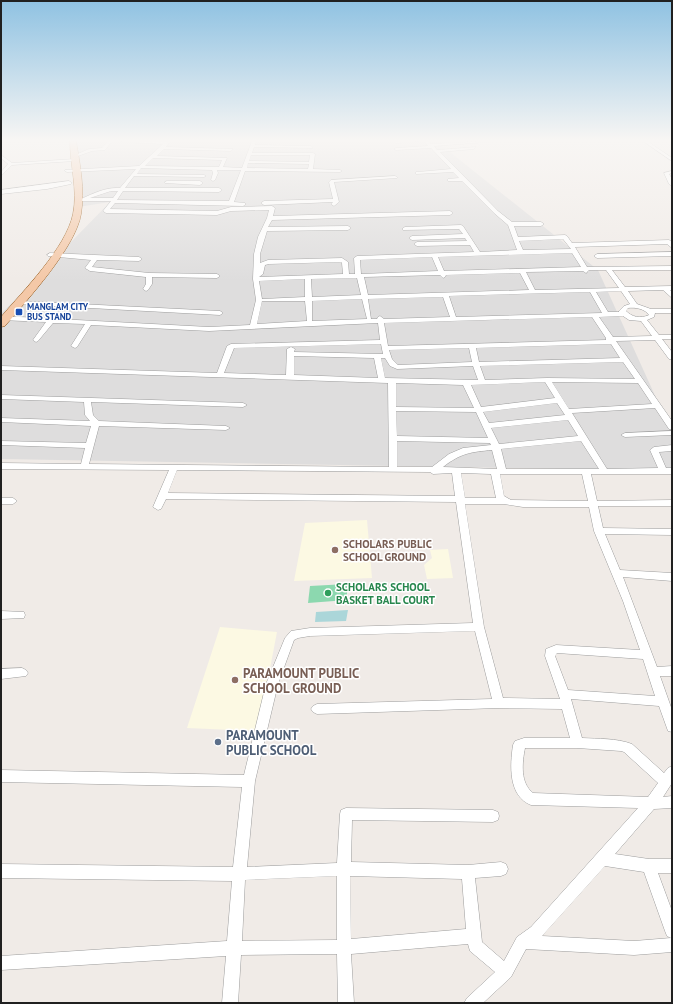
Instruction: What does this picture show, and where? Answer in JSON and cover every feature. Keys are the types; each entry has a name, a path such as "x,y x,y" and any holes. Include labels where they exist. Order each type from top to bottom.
{"main road":[{"path":"3,318 53,255 60,242 70,213 69,188"},
{"path":"3,318 18,303 74,224 80,201 76,188"}],"street":[{"path":"1,192 39,188"},
{"path":"231,203 237,188"},
{"path":"333,188 336,200"},
{"path":"472,188 496,212 511,224 541,224"},
{"path":"122,189 106,212 218,213 231,209 332,205 336,202 336,200"},
{"path":"80,201 102,191 122,189 219,190"},
{"path":"80,201 114,200 236,204 336,200"},
{"path":"332,205 335,218"},
{"path":"256,326 259,300 257,254 272,208"},
{"path":"270,218 335,218 450,213"},
{"path":"511,224 522,252"},
{"path":"405,229 461,227 470,243 478,253"},
{"path":"264,229 348,228"},
{"path":"412,238 467,236"},
{"path":"516,239 565,237 585,270"},
{"path":"369,318 357,258 522,252 669,242 672,246"},
{"path":"418,244 470,243"},
{"path":"597,256 672,254"},
{"path":"53,255 94,258 139,258"},
{"path":"435,256 442,275"},
{"path":"94,258 88,268 90,269 149,274 217,276"},
{"path":"256,326 264,300 259,279 262,264 268,262 342,260 345,262 346,274"},
{"path":"259,279 523,273 608,269 672,269"},
{"path":"608,269 635,306"},
{"path":"442,275 585,270"},
{"path":"523,273 533,292"},
{"path":"146,289 149,284 149,274"},
{"path":"259,279 346,274 360,277"},
{"path":"308,278 346,274"},
{"path":"308,278 309,320"},
{"path":"264,300 669,288 672,296"},
{"path":"592,291 605,312"},
{"path":"445,294 453,316"},
{"path":"18,303 220,313"},
{"path":"623,313 626,307 635,306 644,308 651,313 672,312"},
{"path":"3,318 209,329 453,316 605,312 623,313 632,318 643,320 650,318 651,313"},
{"path":"3,318 256,326 309,320 369,318 381,320 623,313"},
{"path":"594,315 610,341 626,360 672,427"},
{"path":"381,320 389,361 393,366 402,368 557,361 626,360"},
{"path":"643,320 672,357"},
{"path":"36,340 51,321"},
{"path":"75,346 89,323"},
{"path":"220,375 231,346 291,344 472,345 610,341 672,337"},
{"path":"290,377 291,344"},
{"path":"472,345 482,382"},
{"path":"291,354 387,356"},
{"path":"377,356 382,380"},
{"path":"1,368 466,383 547,380 640,381"},
{"path":"547,380 605,472"},
{"path":"392,381 393,470"},
{"path":"466,383 485,426 495,444 500,497 504,501"},
{"path":"1,397 243,405"},
{"path":"87,399 89,415 96,423"},
{"path":"392,410 478,410 560,400"},
{"path":"485,426 568,414 657,406"},
{"path":"1,420 226,428"},
{"path":"84,467 96,423"},
{"path":"625,435 672,433"},
{"path":"393,438 495,444 584,438"},
{"path":"1,443 90,446"},
{"path":"433,471 458,453 495,444"},
{"path":"663,471 654,450 672,448"},
{"path":"1,466 433,471 456,470 498,472 672,471"},
{"path":"158,507 174,468"},
{"path":"456,470 479,627 499,703"},
{"path":"586,472 599,531 653,672 672,727"},
{"path":"162,496 460,500 504,501 526,504 672,503"},
{"path":"1,500 13,501"},
{"path":"599,531 672,532"},
{"path":"616,573 672,577"},
{"path":"1,615 20,614"},
{"path":"230,1003 239,874 249,781 272,684 290,638 295,634 310,632 479,627"},
{"path":"577,742 550,652 556,649 646,655"},
{"path":"653,672 672,671"},
{"path":"1,674 22,673"},
{"path":"317,709 468,705 565,699 663,701"},
{"path":"472,1003 506,972 522,942 536,932 602,859 651,803 669,777 628,748 621,746 577,742 524,743 519,746 518,784 524,795 531,799 651,803 672,802"},
{"path":"2,779 249,781"},
{"path":"346,1003 343,947 343,869 346,814 493,816"},
{"path":"602,859 648,866 672,866"},
{"path":"648,866 672,931"},
{"path":"1,871 239,874 343,869 468,872 501,870"},
{"path":"468,872 475,946 506,972"},
{"path":"1,963 233,948 343,947 474,936"},
{"path":"522,942 634,948 672,944"}],"shaded area":[{"path":"75,188 495,188 598,270 672,433 672,471 1,459 1,314 110,202 78,207"},
{"name":"SCHOLARS PUBLIC SCHOOL GROUND","path":"367,520 372,578 294,581 305,523"},
{"path":"448,549 453,578 427,579 424,565 432,558 430,550"},
{"name":"PARAMOUNT PUBLIC SCHOOL GROUND","path":"220,627 277,632 258,731 187,728"}],"green space":[{"name":"SCHOLARS SCHOOL BASKET BALL COURT","path":"347,584 347,600 308,603 310,586"}],"water":[{"path":"348,610 346,621 315,622 316,612"}],"place":[{"name":"MANGLAM CITY BUS STAND","path":"19,312"},
{"name":"SCHOLARS PUBLIC SCHOOL GROUND","path":"335,550"},
{"name":"SCHOLARS SCHOOL BASKET BALL COURT","path":"328,593"},
{"name":"PARAMOUNT PUBLIC SCHOOL GROUND","path":"235,680"},
{"name":"PARAMOUNT PUBLIC SCHOOL","path":"218,742"}]}
